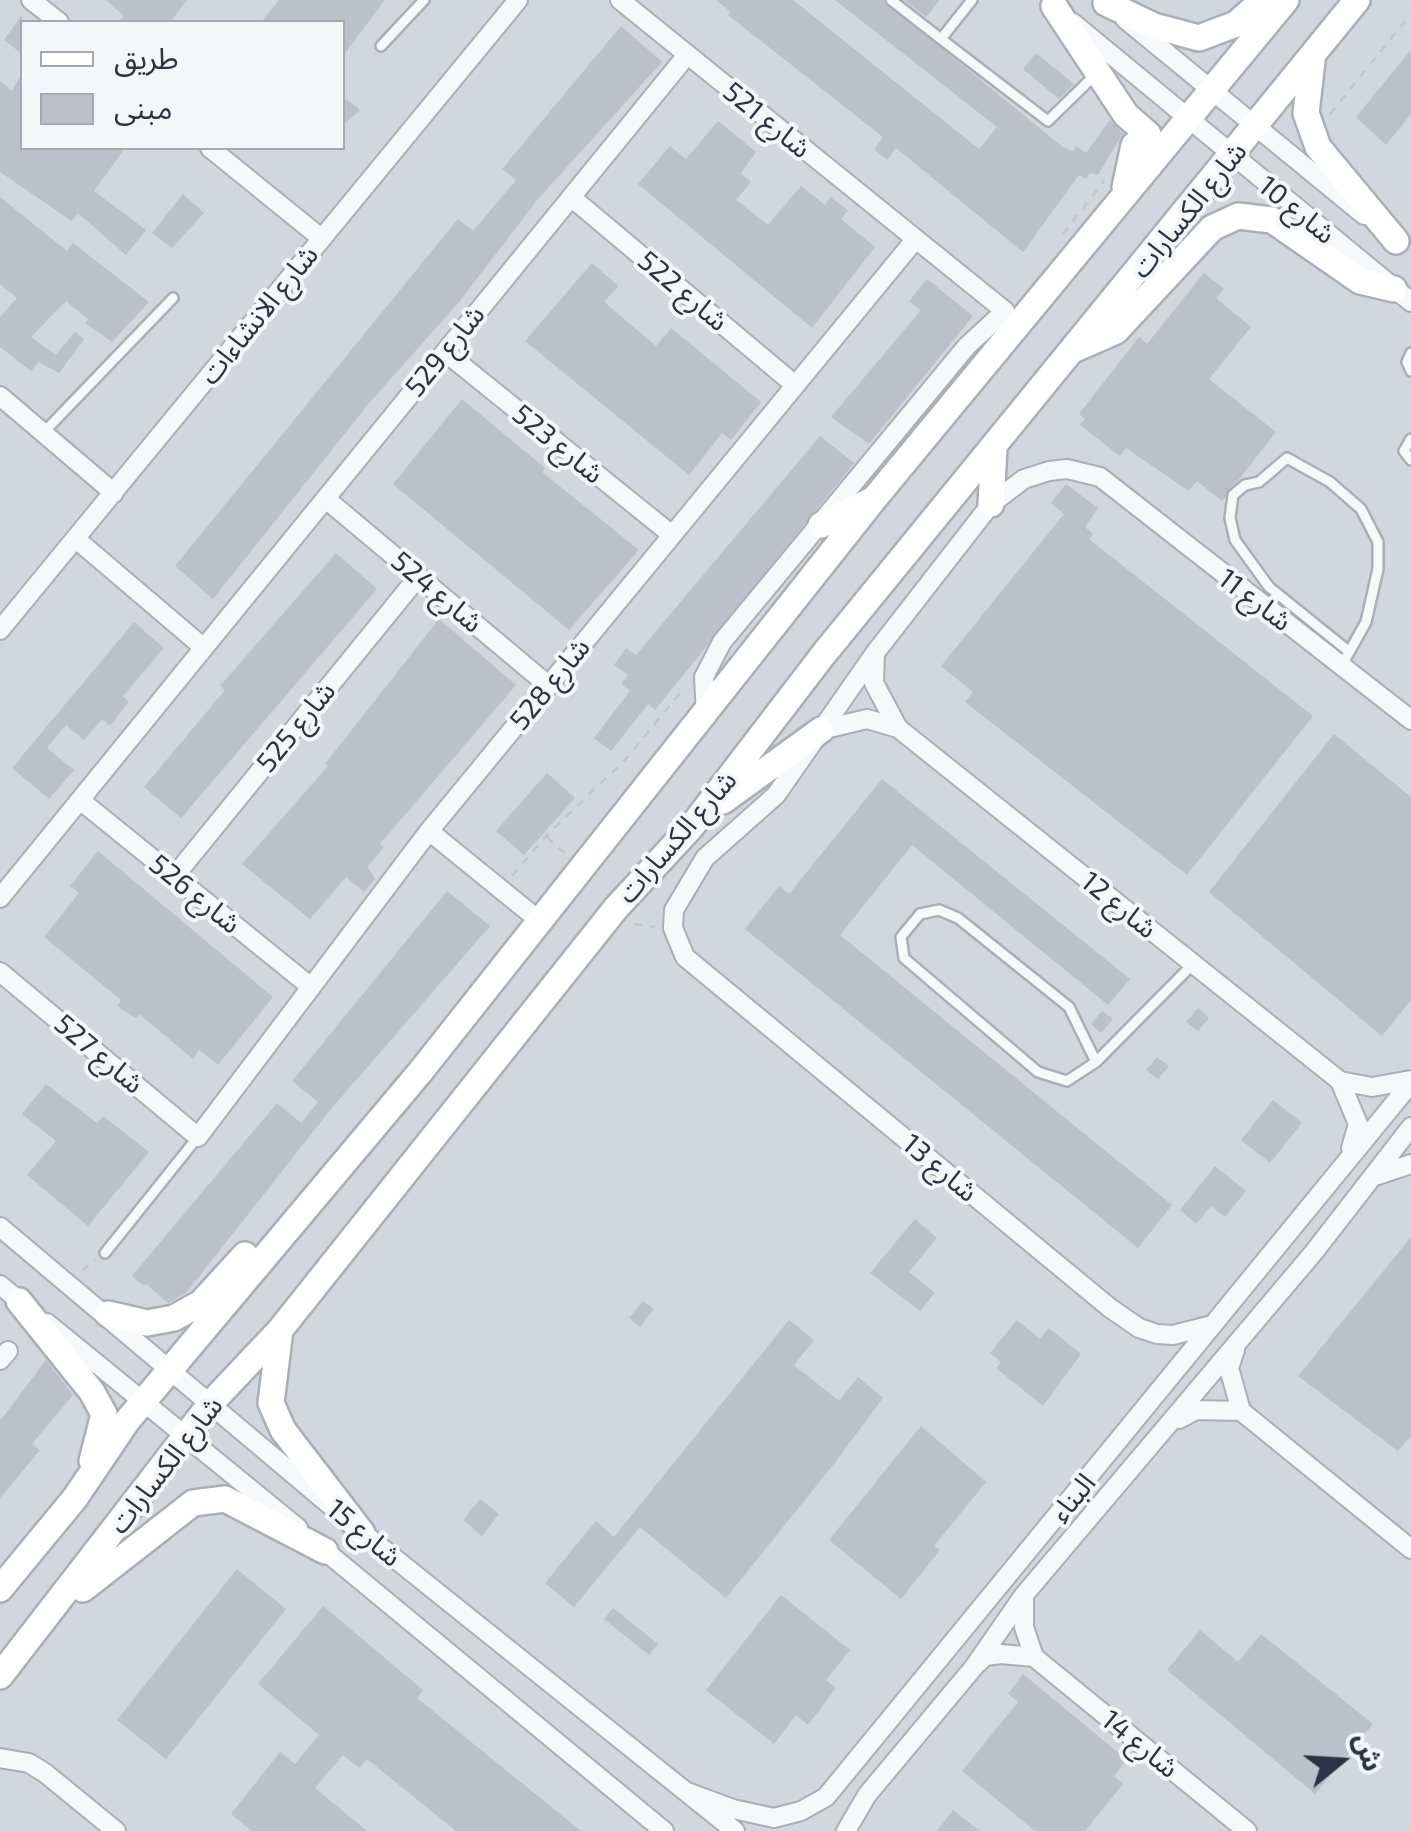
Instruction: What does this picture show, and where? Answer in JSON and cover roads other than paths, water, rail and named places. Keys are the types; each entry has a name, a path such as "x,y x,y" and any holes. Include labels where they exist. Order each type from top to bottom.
{"street":[{"path":"31,0 56,20"},
{"name":"شارع الانشاءات","path":"0,630 518,0"},
{"name":"شارع 521","path":"620,0 914,241"},
{"path":"1104,2 1154,26 1200,38 1236,24 1263,0"},
{"name":"شارع الكسارات","path":"0,1589 76,1498 144,1402 706,717 1116,184 1185,120 1286,0"},
{"name":"شارع الكسارات","path":"0,1676 52,1614 212,1402 280,1330 616,908 692,826 824,655 1232,158 1356,0"},
{"name":"شارع 10","path":"1104,2 1404,247"},
{"path":"1050,3 1126,115 1148,134 1134,146 1116,184"},
{"name":"شارع 10","path":"1050,3 1185,120 1403,296"},
{"path":"1315,51 1307,93 1310,127 1318,147 1404,247"},
{"name":"شارع 529","path":"0,898 687,55"},
{"path":"212,150 321,238"},
{"name":"شارع 522","path":"571,197 795,386"},
{"path":"1074,350 1116,331 1212,228 1238,216 1272,220 1360,281 1403,296"},
{"path":"706,717 703,694 710,660 967,346 1006,311 914,241"},
{"name":"شارع 528","path":"198,1137 429,831 914,241"},
{"name":"شارع 523","path":"444,352 672,536"},
{"path":"0,396 114,494"},
{"path":"991,504 994,447"},
{"name":"شارع الكسارات","path":"685,957 674,928 674,910 705,858 776,795 876,652 991,504 1024,478 1049,470 1067,468 1100,477"},
{"name":"شارع 11","path":"1100,477 1233,584 1345,658 1411,720"},
{"name":"شارع 524","path":"326,499 549,686"},
{"path":"820,525 874,499"},
{"path":"76,539 204,648"},
{"name":"شارع 525","path":"173,878 418,576"},
{"name":"شارع 12","path":"876,652 874,683 898,728 1340,1081"},
{"path":"692,826 780,756 821,730 867,719 898,728"},
{"name":"شارع 526","path":"80,800 311,987"},
{"path":"429,831 541,922"},
{"name":"شارع 13","path":"685,957 1110,1308 1139,1328 1157,1334 1173,1335 1212,1325"},
{"name":"شارع 527","path":"0,972 198,1137"},
{"path":"1340,1081 1372,1087 1411,1081"},
{"path":"1340,1081 1358,1124 1349,1157"},
{"name":"البناء","path":"688,1792 733,1810 774,1818 801,1812 826,1796 1411,1081"},
{"name":"البناء","path":"846,1831 866,1795 974,1666 1024,1595 1170,1424 1411,1127"},
{"path":"1374,1177 1411,1164"},
{"path":"108,1314 147,1323 174,1318 201,1303 260,1239 324,1186"},
{"name":"شارع 15","path":"0,1227 172,1368 362,1533 735,1831"},
{"path":"10,1293 92,1392 104,1414 100,1443 76,1498"},
{"name":"شارع 15","path":"10,1293 663,1830"},
{"path":"280,1330 271,1402 283,1430 362,1533"},
{"path":"1242,1336 1229,1368 1242,1411 1411,1549"},
{"path":"1170,1424 1196,1410 1242,1411"},
{"path":"52,1614 192,1503 225,1500 325,1550"},
{"path":"974,1666 985,1656 1034,1658 1024,1627 1024,1595"},
{"name":"شارع 14","path":"1034,1658 1247,1831"},
{"path":"0,1758 28,1763 45,1773 116,1831"}],"lane":[{"path":"382,46 424,0"},
{"path":"891,0 1048,121 1099,71"},
{"path":"941,39 972,0"},
{"path":"45,431 173,298"},
{"path":"1411,354 1407,362 1411,370"},
{"path":"1411,440 1404,452 1411,460"},
{"path":"1287,458 1330,482 1361,509 1378,542 1374,594 1366,622 1345,658 1269,586 1235,540 1230,518 1232,495 1287,458"},
{"path":"1096,1062 1069,1007 958,918 939,910 920,914 901,936 904,958 1038,1072 1067,1081 1096,1062 1194,964"},
{"path":"105,1253 198,1137"}]}
